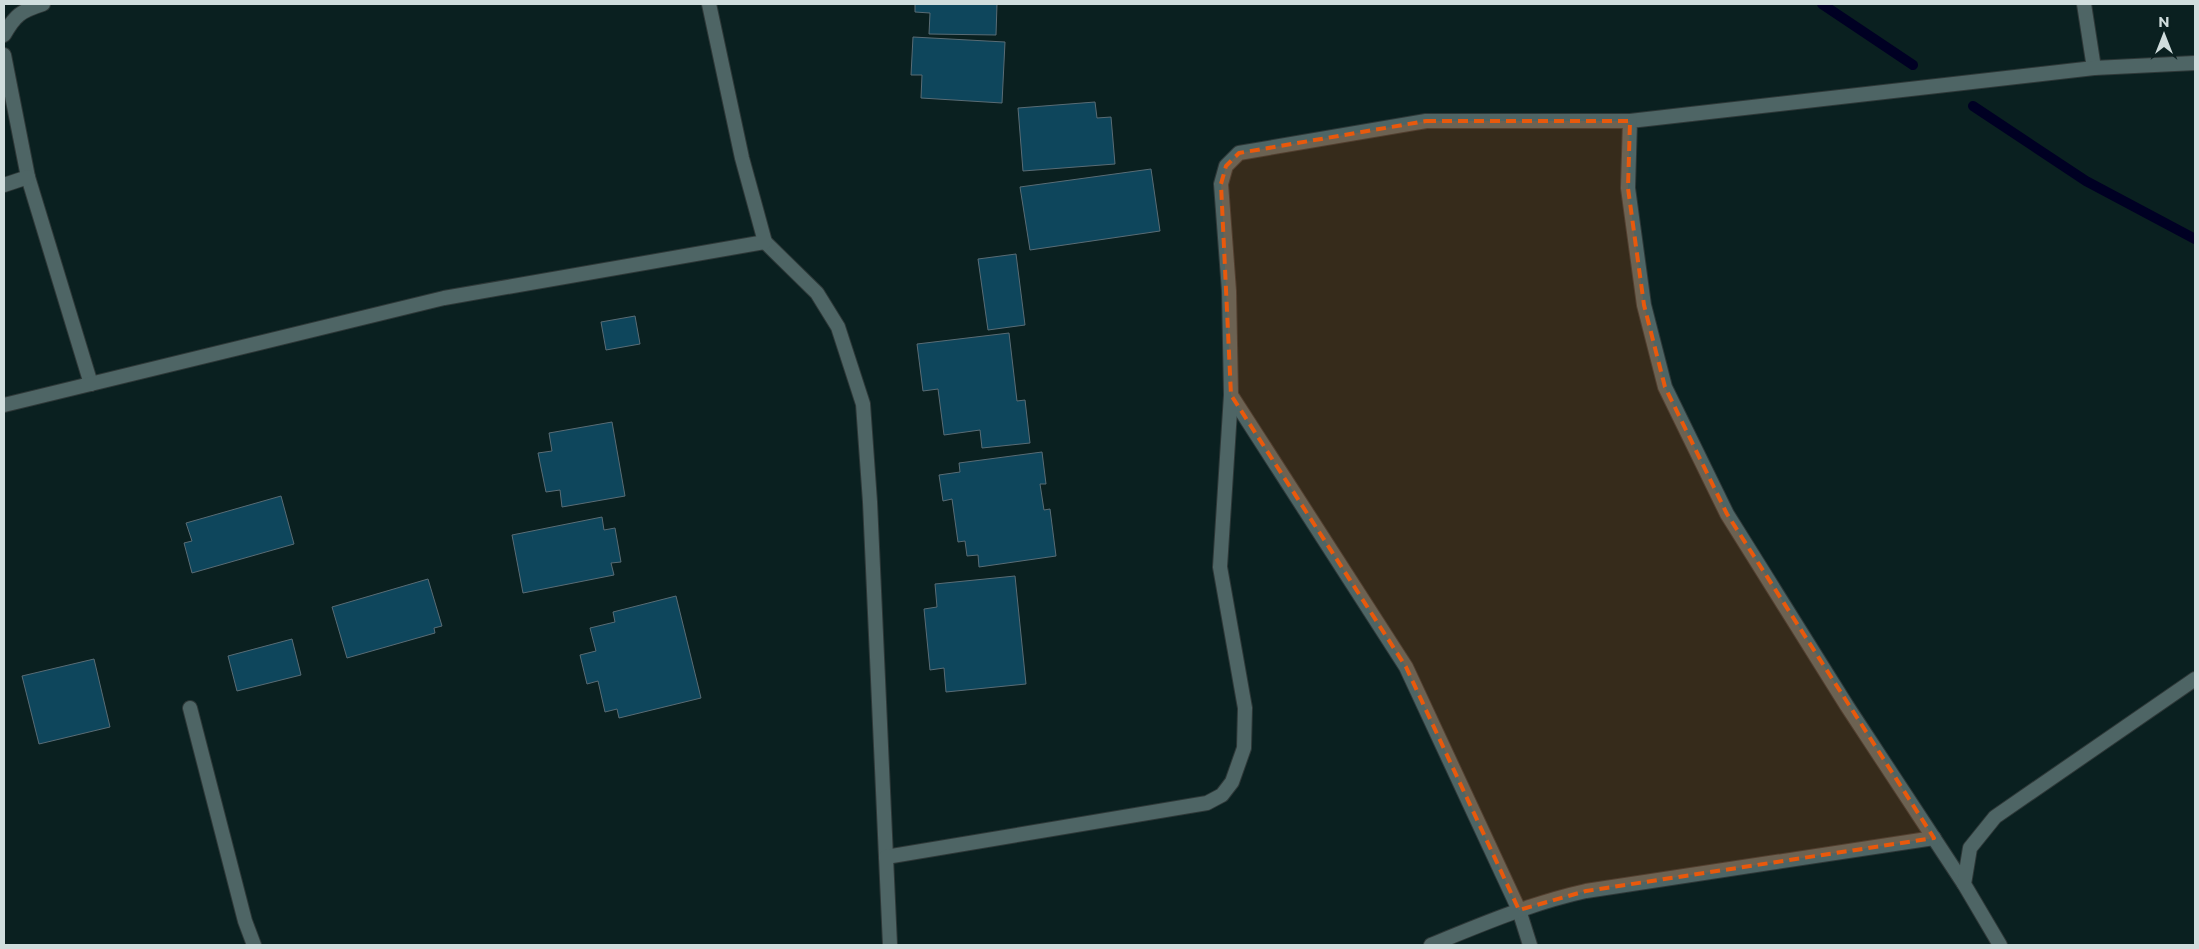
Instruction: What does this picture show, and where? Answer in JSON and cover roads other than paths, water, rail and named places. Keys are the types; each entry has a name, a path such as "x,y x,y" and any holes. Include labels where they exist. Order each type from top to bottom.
{"street":[{"path":"4,35 12,19 27,9 43,4"},
{"path":"709,4 742,158 766,242 817,292 838,327 863,404 870,502 890,945"},
{"path":"2084,4 2094,68"},
{"path":"4,55 28,177 90,384"},
{"path":"886,857 1207,803 1222,795 1232,782 1244,748 1245,708 1220,567 1231,395 1229,291 1221,184 1226,166 1239,153 1426,121 1630,121 2094,68 2195,63"},
{"path":"1630,121 1628,188 1644,305 1665,387 1727,514 1847,706 1964,884 2000,945"},
{"path":"4,185 28,177"},
{"path":"4,405 444,298 766,242"},
{"path":"1231,395 1406,667 1519,910 1530,945"},
{"path":"1964,884 1970,848 1995,817 2195,679"},
{"path":"190,708 245,921 254,945"},
{"path":"1431,945 1547,900 1586,892 1934,838"}],"waterway":[{"path":"1822,4 1913,65"},
{"path":"1973,106 2086,181 2195,239"}]}
